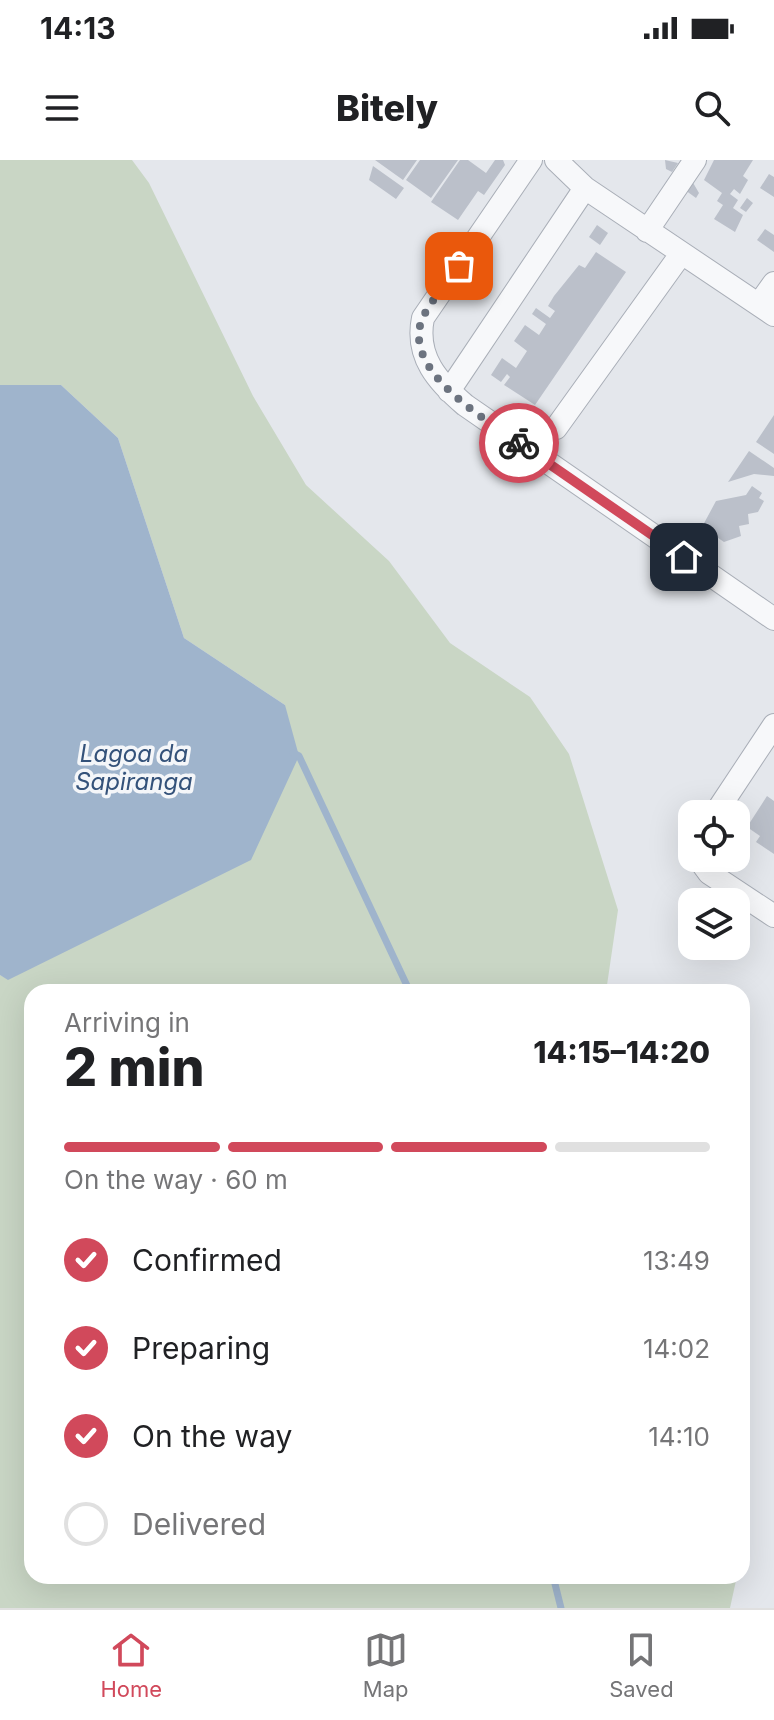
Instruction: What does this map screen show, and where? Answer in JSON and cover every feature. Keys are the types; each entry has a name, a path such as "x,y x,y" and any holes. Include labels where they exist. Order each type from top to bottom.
{"street":[{"path":"531,160 423,318 424,357 430,370 449,391 774,619"},
{"path":"556,160 585,188 766,309 774,283"},
{"path":"647,231 695,160"},
{"path":"449,391 585,188"},
{"path":"556,428 681,254"},
{"path":"724,800 774,725"},
{"path":"715,872 774,916"}],"green space":[{"path":"0,160 132,160 149,183 253,396 306,485 389,561 450,643 530,697 569,754 618,910 607,984 24,984 24,1584 735,1584 730,1608 0,1608 0,975 8,979 285,705 184,638 118,438 61,385 0,385"}],"water":[{"name":"Lagoa da Sapiranga","path":"0,385 61,385 118,438 184,638 285,705 299,756 251,860 8,980 0,975"}],"building":[{"path":"375,160 417,160 403,180"},
{"path":"420,160 458,160 431,198 406,180"},
{"path":"460,160 468,160 486,173 495,160 503,160 505,165 484,195 478,191 458,220 431,202"},
{"path":"665,160 678,163 672,172 666,169"},
{"path":"714,160 753,160 743,176 748,180 740,194 734,189 730,194 738,200 733,208 743,215 735,232 714,219 723,205 717,201 722,193 704,180"},
{"path":"373,166 404,188 396,199 369,180"},
{"path":"769,174 774,177 774,197 760,188"},
{"path":"692,181 699,193 696,198 685,190"},
{"path":"747,198 753,203 746,212 740,208"},
{"path":"597,225 608,233 600,245 589,237"},
{"path":"765,229 774,235 774,252 757,240"},
{"path":"596,252 626,272 535,405 504,385 510,377 507,374 501,382 491,375 502,358 516,368 527,351 514,341 525,325 539,335 546,324 532,314 536,308 550,318 555,311 548,306 554,296 579,265 585,268"},
{"path":"774,415 774,454 756,442"},
{"path":"749,451 774,468 774,476 754,474 728,482"},
{"path":"752,486 762,493 759,498 764,501 758,512 748,514 749,524 739,526 741,536 724,542 702,527 716,501 746,495"},
{"path":"767,796 774,801 774,854 756,842 760,836 750,829 750,822"}],"waterway":[{"path":"293,753 299,756 406,984"},
{"path":"555,1584 561,1608"}],"way so far":[{"path":"459,266 423,318 421,338 424,357 430,370 449,391 519,443"}],"route":[{"path":"519,443 684,557"}]}
